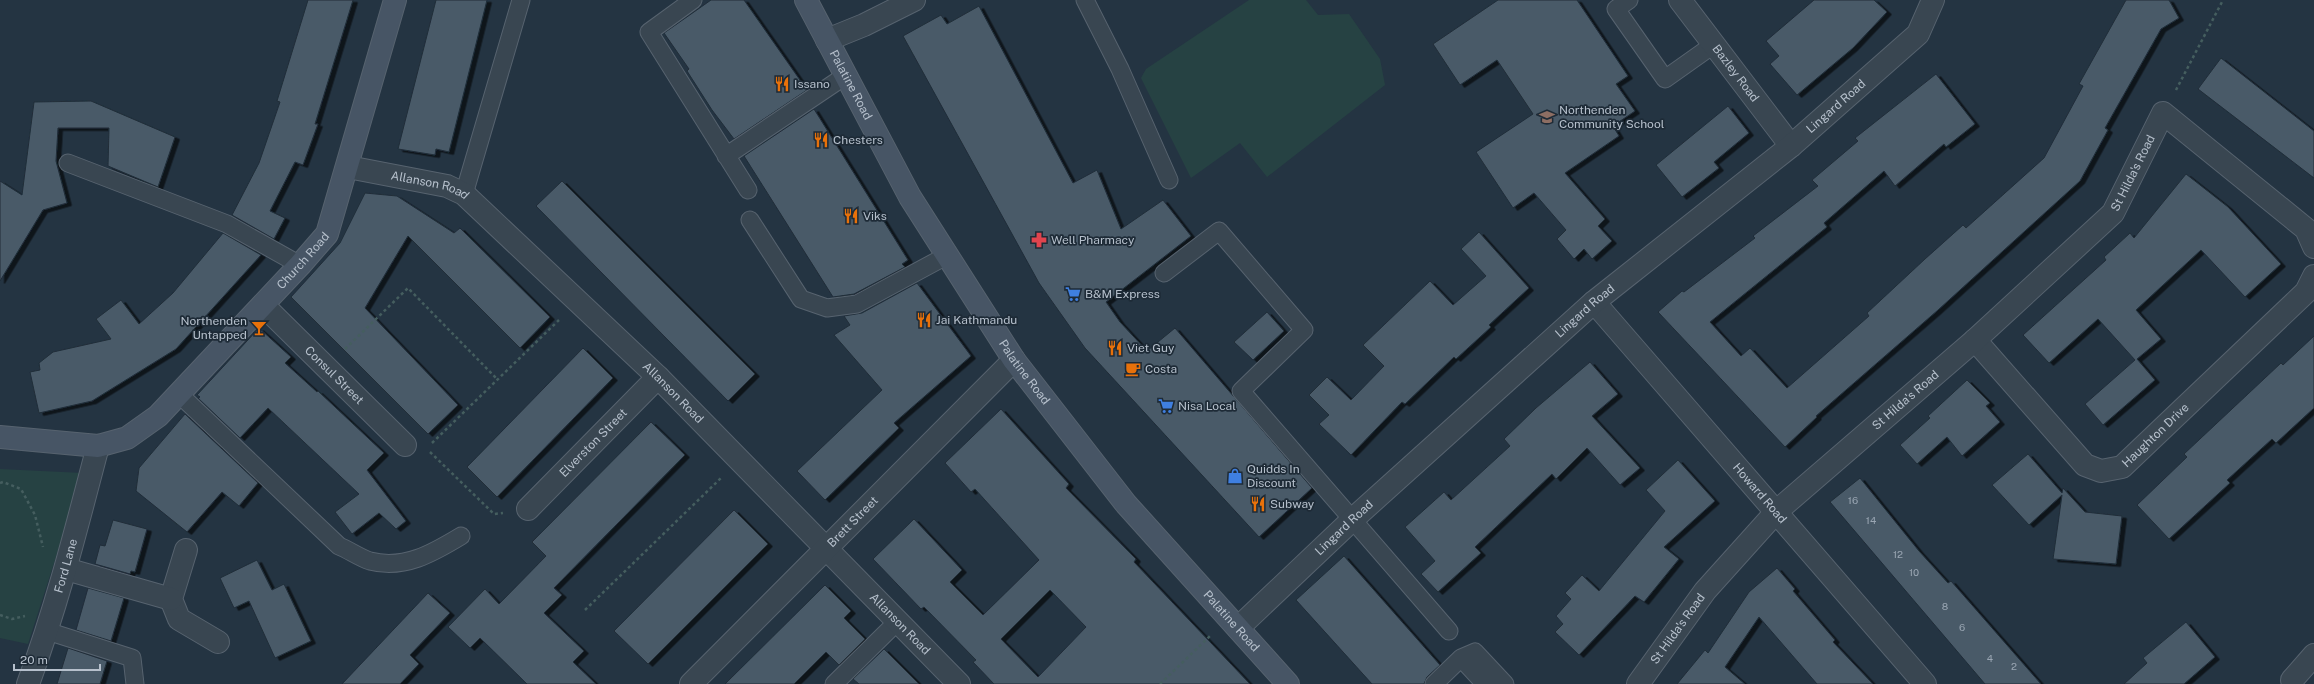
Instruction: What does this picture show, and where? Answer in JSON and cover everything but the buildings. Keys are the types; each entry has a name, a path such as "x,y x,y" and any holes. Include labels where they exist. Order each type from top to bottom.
{"main road":[{"name":"Church Road","path":"98,446 128,438 158,416 263,305 327,234 395,0"},
{"name":"Palatine Road","path":"806,0 910,197 1014,360 1126,504 1288,684"},
{"path":"0,437 98,446"}],"street":[{"path":"827,40 864,26 914,0"},
{"name":"Bazley Road","path":"1680,0 1791,146"},
{"name":"Lingard Road","path":"1234,623 1353,519 1594,302 1791,146 1918,34 1933,0"},
{"path":"2163,113 2306,229 2314,247"},
{"name":"St Hilda's Road","path":"1638,684 1705,591 1777,511 1975,340 2113,213 2163,113"},
{"name":"Allanson Road","path":"348,166 447,186 464,194 658,377 960,684"},
{"name":"Haughton Drive","path":"1975,340 2085,465 2101,471 2122,467 2306,292 2314,276"},
{"name":"Howard Road","path":"1594,302 1777,511 1925,684"},
{"name":"Consul Street","path":"263,305 405,445"},
{"name":"Brett Street","path":"691,684 1014,360"},
{"name":"Elverston Street","path":"528,509 658,377"},
{"name":"Ford Lane","path":"28,684 47,631 66,569 98,446"},
{"path":"186,550 171,599 178,619 218,642"},
{"path":"66,569 171,599"},
{"path":"2295,682 2314,655"}],"lane":[{"path":"464,194 521,0"},
{"path":"693,0 649,32 748,190"},
{"path":"1085,0 1120,69 1169,180"},
{"path":"1629,0 1616,9 1665,79 1713,45"},
{"path":"726,156 845,76"},
{"path":"68,163 227,224 300,265"},
{"path":"750,220 801,299 827,308 857,304 948,255"},
{"path":"1164,273 1219,231 1304,330 1241,391 1449,631"},
{"path":"179,394 339,546 370,561 402,563 425,557 461,536"},
{"path":"834,684 898,621"},
{"path":"47,631 132,658 135,684"},
{"path":"1438,683 1461,658 1475,652 1505,684"},
{"path":"1461,658 1485,684"}],"path":[{"path":"2163,113 2193,61 2223,0"},
{"path":"326,367 408,288 497,379"},
{"path":"528,509 494,514 426,448 578,301"},
{"path":"585,610 740,460"},
{"path":"0,483 3,482 20,489 35,515 44,549"},
{"path":"1160,684 1234,623"}],"green space":[{"path":"1249,0 1306,0 1318,15 1349,14 1380,59 1385,85 1267,177 1240,143 1191,178 1141,78 1146,69"},
{"path":"0,469 83,473 28,644 0,638"}],"place":[{"name":"Issano","path":"782,84"},
{"name":"Northenden Community School","path":"1547,117"},
{"name":"Chesters","path":"821,140"},
{"name":"Viks","path":"851,216"},
{"name":"Well Pharmacy","path":"1039,240"},
{"name":"B&M Express","path":"1073,294"},
{"name":"Jai Kathmandu","path":"924,320"},
{"name":"Northenden Untapped","path":"259,328"},
{"name":"Viet Guy","path":"1115,348"},
{"name":"Costa","path":"1133,369"},
{"name":"Nisa Local","path":"1166,406"},
{"name":"Quidds In Discount","path":"1235,476"},
{"name":"Subway","path":"1258,504"}]}
